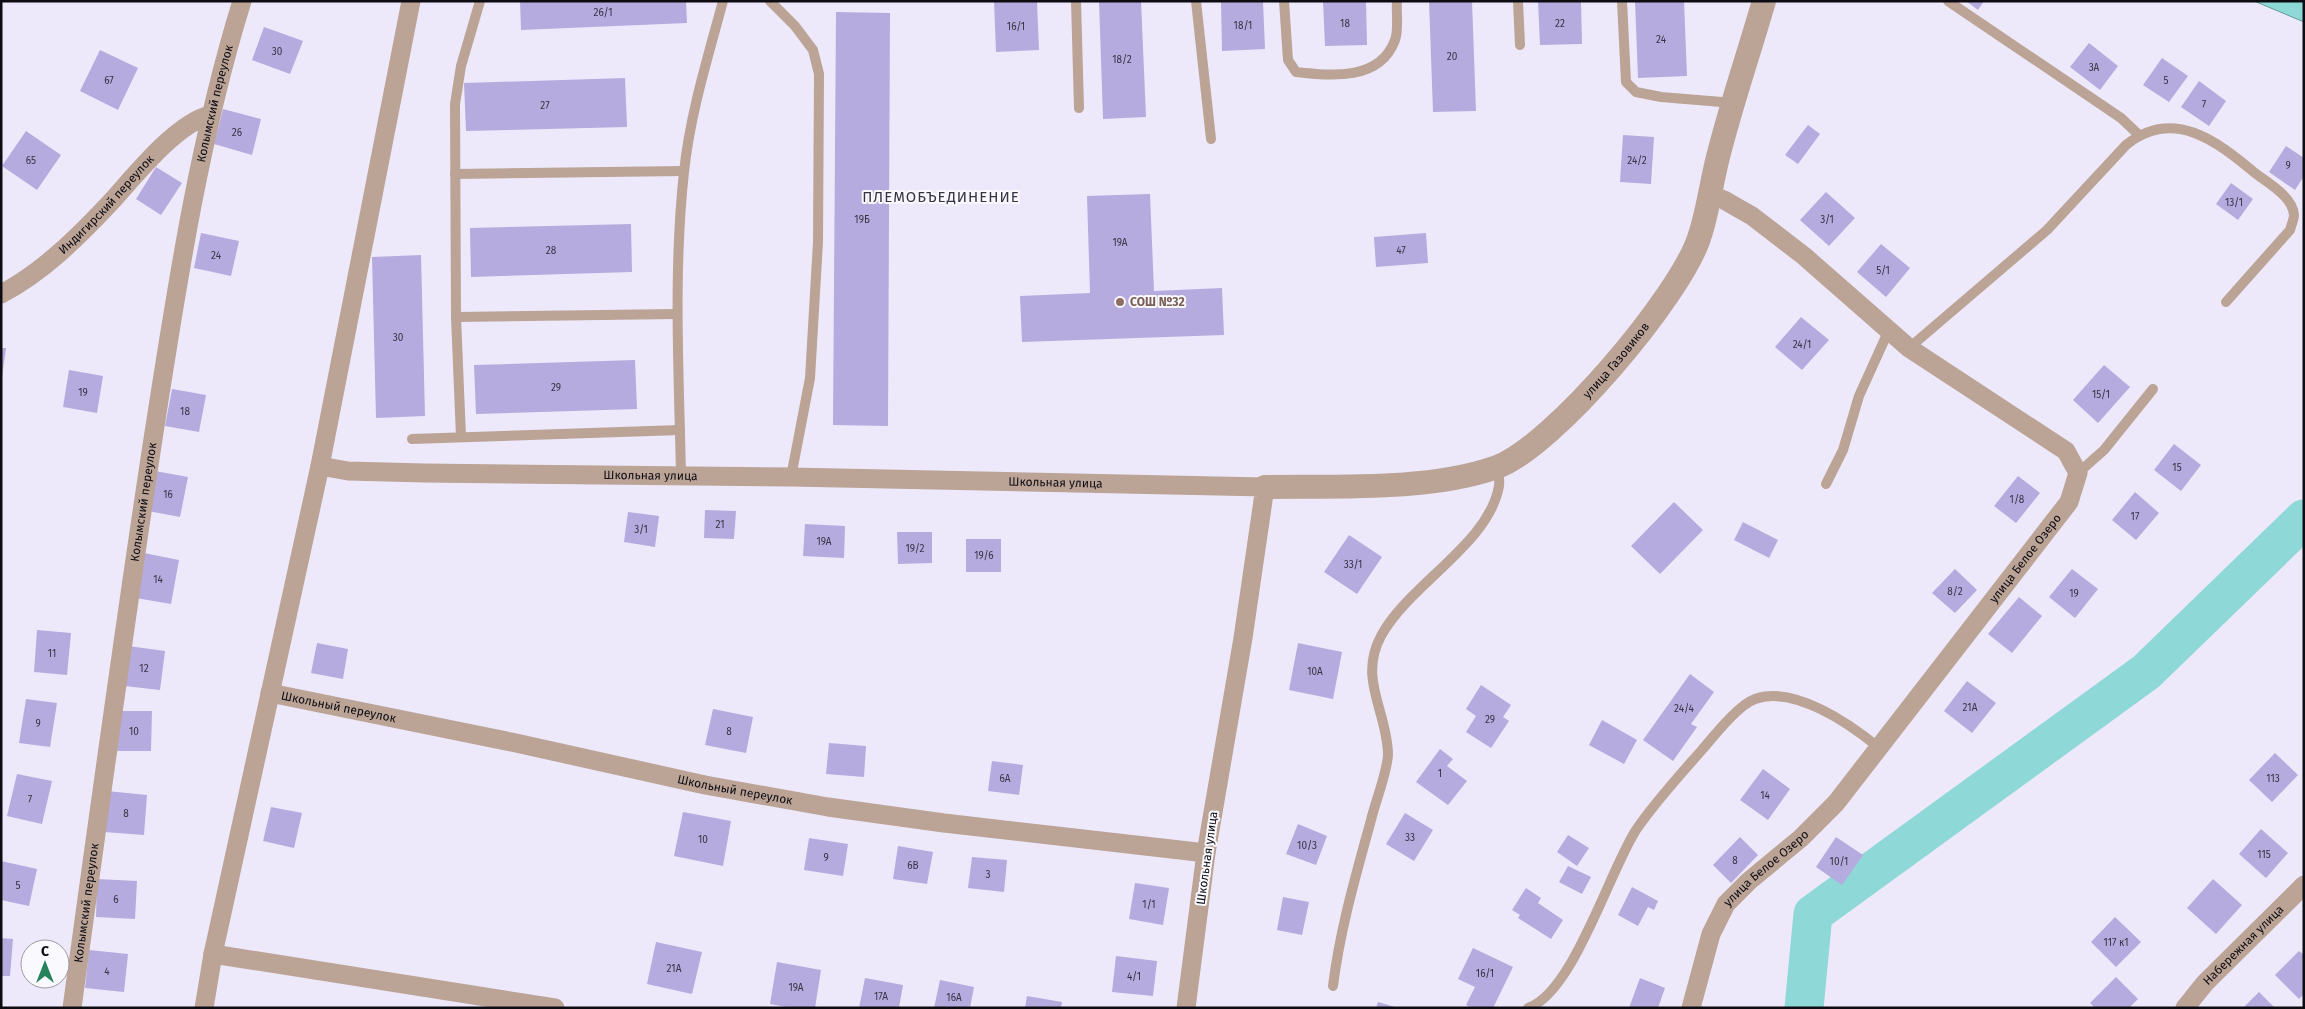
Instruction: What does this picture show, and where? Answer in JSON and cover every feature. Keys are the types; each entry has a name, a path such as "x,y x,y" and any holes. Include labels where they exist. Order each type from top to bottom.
{"street":[{"name":"Колымский переулок","path":"72,1008 124,626 165,361 210,115 242,1"},
{"path":"204,1008 213,954 320,466 411,1"},
{"name":"улица Газовиков","path":"1265,486 1419,482 1467,475 1498,467 1519,457 1571,412 1673,288 1699,239 1709,194 1764,1"},
{"name":"Индигирский переулок","path":"1,294 60,254 147,162 180,131 198,118 210,115"},
{"path":"1709,194 1752,216 1804,256 1888,332 1909,348 2066,451 2078,474"},
{"name":"Школьная улица","path":"320,466 348,471 424,473 791,477 1265,486 1243,638 1206,852 1186,1008"},
{"name":"улица Белое Озеро","path":"1691,1008 1711,934 1726,904 1748,881 1801,838 1836,803 2069,502 2078,474"},
{"name":"Школьный переулок","path":"270,693 516,742 705,784 828,807 944,823 1206,852"},
{"name":"Набережная улица","path":"2185,1008 2205,983 2304,885"},
{"path":"213,954 555,1008"}],"lane":[{"path":"461,437 456,317 455,104 461,66 480,1"},
{"path":"681,476 677,314 684,171 707,58 723,1"},
{"path":"770,1 795,26 813,50 819,74 818,242 810,378 791,477"},
{"path":"1076,1 1079,108"},
{"path":"1196,1 1210,139"},
{"path":"1284,1 1288,60 1296,72 1326,75 1367,70 1386,58 1396,38 1397,1"},
{"path":"1518,1 1520,45"},
{"path":"1622,1 1626,82 1636,92 1661,97 1734,103"},
{"path":"1948,1 2121,118 2139,135"},
{"path":"1909,348 2047,230 2126,145 2139,135 2153,130 2177,130 2202,134 2223,147 2287,199 2294,214 2290,230 2226,302"},
{"path":"455,174 684,171"},
{"path":"456,317 677,314"},
{"path":"1826,484 1843,450 1859,396 1888,332"},
{"path":"2078,474 2104,450 2153,389"},
{"path":"412,439 680,430"},
{"path":"1333,986 1344,916 1388,756 1385,726 1373,690 1371,664 1380,637 1401,606 1472,537 1490,511 1499,485 1498,467"},
{"path":"1528,1008 1539,1004 1568,970 1636,831 1664,794 1727,720 1755,699 1785,696 1820,709 1858,731 1878,747"}],"shaded area":[{"path":"2254,1 2304,1 2304,22"}],"building":[{"path":"520,1 686,1 687,23 521,30"},
{"path":"994,1 1037,1 1039,50 996,52"},
{"path":"1099,1 1141,1 1146,117 1103,119"},
{"path":"1221,1 1263,1 1265,49 1222,51"},
{"path":"1323,1 1366,1 1367,45 1325,46"},
{"path":"1429,1 1472,1 1476,111 1433,112"},
{"path":"1538,1 1581,1 1582,44 1540,45"},
{"path":"1635,1 1684,1 1687,76 1638,78"},
{"path":"1966,1 1984,1 1978,10"},
{"path":"836,12 890,13 888,426 833,425"},
{"path":"264,27 303,41 290,74 252,60"},
{"path":"2089,43 2118,66 2100,90 2070,67"},
{"path":"100,50 138,68 118,110 80,91"},
{"path":"2162,58 2188,76 2169,102 2143,85"},
{"path":"625,78 627,127 466,131 464,83"},
{"path":"2199,81 2226,101 2209,126 2181,107"},
{"path":"223,109 261,119 252,155 214,144"},
{"path":"1808,125 1820,134 1798,164 1785,155"},
{"path":"26,131 61,155 37,190 2,166"},
{"path":"1623,135 1654,137 1651,184 1620,182"},
{"path":"2286,146 2304,158 2304,176 2295,190 2269,172"},
{"path":"156,167 182,183 161,215 136,199"},
{"path":"2231,183 2253,199 2238,220 2216,204"},
{"path":"1826,192 1855,218 1829,246 1800,220"},
{"path":"1150,194 1154,291 1222,288 1224,335 1022,342 1020,296 1090,293 1087,196"},
{"path":"631,224 632,272 471,277 470,228"},
{"path":"201,233 239,241 231,276 194,268"},
{"path":"1426,233 1428,263 1376,267 1374,237"},
{"path":"1881,244 1910,268 1886,297 1857,272"},
{"path":"421,255 425,416 376,418 372,257"},
{"path":"1801,317 1829,340 1802,370 1775,347"},
{"path":"1,348 6,348 2,377 1,377"},
{"path":"635,360 637,409 476,414 474,365"},
{"path":"2104,365 2130,387 2098,423 2073,400"},
{"path":"69,370 103,376 97,413 63,407"},
{"path":"172,389 206,395 199,432 165,426"},
{"path":"2174,444 2201,465 2181,491 2154,470"},
{"path":"155,471 188,477 180,517 148,511"},
{"path":"2018,476 2040,493 2016,523 1994,506"},
{"path":"2135,492 2159,513 2136,540 2112,520"},
{"path":"1674,502 1703,530 1660,574 1631,546"},
{"path":"705,510 736,511 734,539 704,538"},
{"path":"628,512 659,516 655,547 624,542"},
{"path":"1743,522 1778,540 1769,558 1734,540"},
{"path":"805,524 845,526 844,558 803,556"},
{"path":"897,532 932,532 932,563 898,564"},
{"path":"1349,535 1382,557 1357,594 1324,572"},
{"path":"966,539 1001,539 1001,572 966,572"},
{"path":"144,553 179,560 171,604 136,598"},
{"path":"1955,569 1977,590 1955,613 1932,593"},
{"path":"2072,569 2098,589 2075,618 2049,597"},
{"path":"2019,597 2042,616 2012,653 1988,634"},
{"path":"37,630 71,633 67,675 34,672"},
{"path":"317,643 348,649 343,679 311,673"},
{"path":"1298,643 1342,652 1333,699 1289,690"},
{"path":"128,646 165,651 160,690 124,686"},
{"path":"1690,674 1714,692 1691,724 1697,727 1673,761 1643,740"},
{"path":"1967,681 1996,703 1972,733 1944,711"},
{"path":"1481,685 1511,705 1503,717 1509,721 1491,748 1466,732 1476,716 1466,709"},
{"path":"26,699 57,703 50,747 19,743"},
{"path":"713,709 753,717 746,753 705,745"},
{"path":"117,711 152,711 151,751 117,751"},
{"path":"1602,720 1637,740 1624,764 1589,745"},
{"path":"829,743 866,746 864,777 826,774"},
{"path":"1440,749 1453,759 1447,766 1467,781 1448,805 1416,782"},
{"path":"2275,753 2298,775 2272,802 2249,780"},
{"path":"992,761 1023,765 1019,795 988,791"},
{"path":"1763,769 1790,789 1768,820 1740,800"},
{"path":"17,774 52,781 42,824 7,816"},
{"path":"107,791 147,795 144,835 104,832"},
{"path":"271,807 302,813 294,848 263,841"},
{"path":"683,812 731,821 723,866 674,856"},
{"path":"1405,813 1433,830 1414,861 1386,844"},
{"path":"1298,824 1327,836 1316,865 1286,854"},
{"path":"2261,829 2288,853 2266,878 2239,854"},
{"path":"1568,835 1589,848 1577,866 1557,852"},
{"path":"1740,837 1758,855 1731,883 1713,865"},
{"path":"1836,837 1863,855 1842,885 1816,867"},
{"path":"809,838 848,844 843,876 804,870"},
{"path":"898,846 933,852 927,884 893,879"},
{"path":"972,857 1007,860 1004,892 968,888"},
{"path":"1,861 37,869 29,906 1,900"},
{"path":"1568,866 1591,877 1582,894 1559,882"},
{"path":"97,879 137,881 135,919 96,917"},
{"path":"2213,879 2242,905 2216,934 2187,908"},
{"path":"1135,883 1169,888 1163,925 1129,919"},
{"path":"1632,887 1658,901 1654,910 1648,907 1638,926 1618,915"},
{"path":"1526,888 1541,898 1538,903 1563,920 1551,939 1518,918 1520,915 1512,910"},
{"path":"1283,897 1309,902 1302,935 1277,930"},
{"path":"2115,917 2141,942 2116,967 2091,942"},
{"path":"1,938 13,939 10,976 1,976"},
{"path":"656,942 702,952 692,994 647,984"},
{"path":"1473,948 1513,967 1493,1008 1472,1008 1466,1005 1475,987 1458,979"},
{"path":"89,950 128,954 124,992 85,988"},
{"path":"2299,951 2304,955 2304,994 2299,999 2275,975"},
{"path":"1116,956 1157,961 1153,996 1112,992"},
{"path":"777,962 821,970 815,1008 792,1008 770,1004"},
{"path":"2116,977 2138,999 2129,1008 2095,1008 2090,1003"},
{"path":"865,978 903,985 899,1008 859,1008"},
{"path":"1640,978 1665,988 1658,1008 1629,1008"},
{"path":"940,980 974,987 970,1008 934,1008"},
{"path":"2259,992 2275,1008 2243,1008"},
{"path":"1027,996 1062,1002 1061,1008 1025,1008"},
{"path":"1378,1002 1395,1007 1395,1008 1376,1008"}],"waterway":[{"path":"1804,1008 1813,914 2146,672 2304,519"}],"place":[{"name":"СОШ №32","path":"1120,302"}],"district":[{"name":"ПЛЕМОБЪЕДИНЕНИЕ","path":"941,197"}]}
